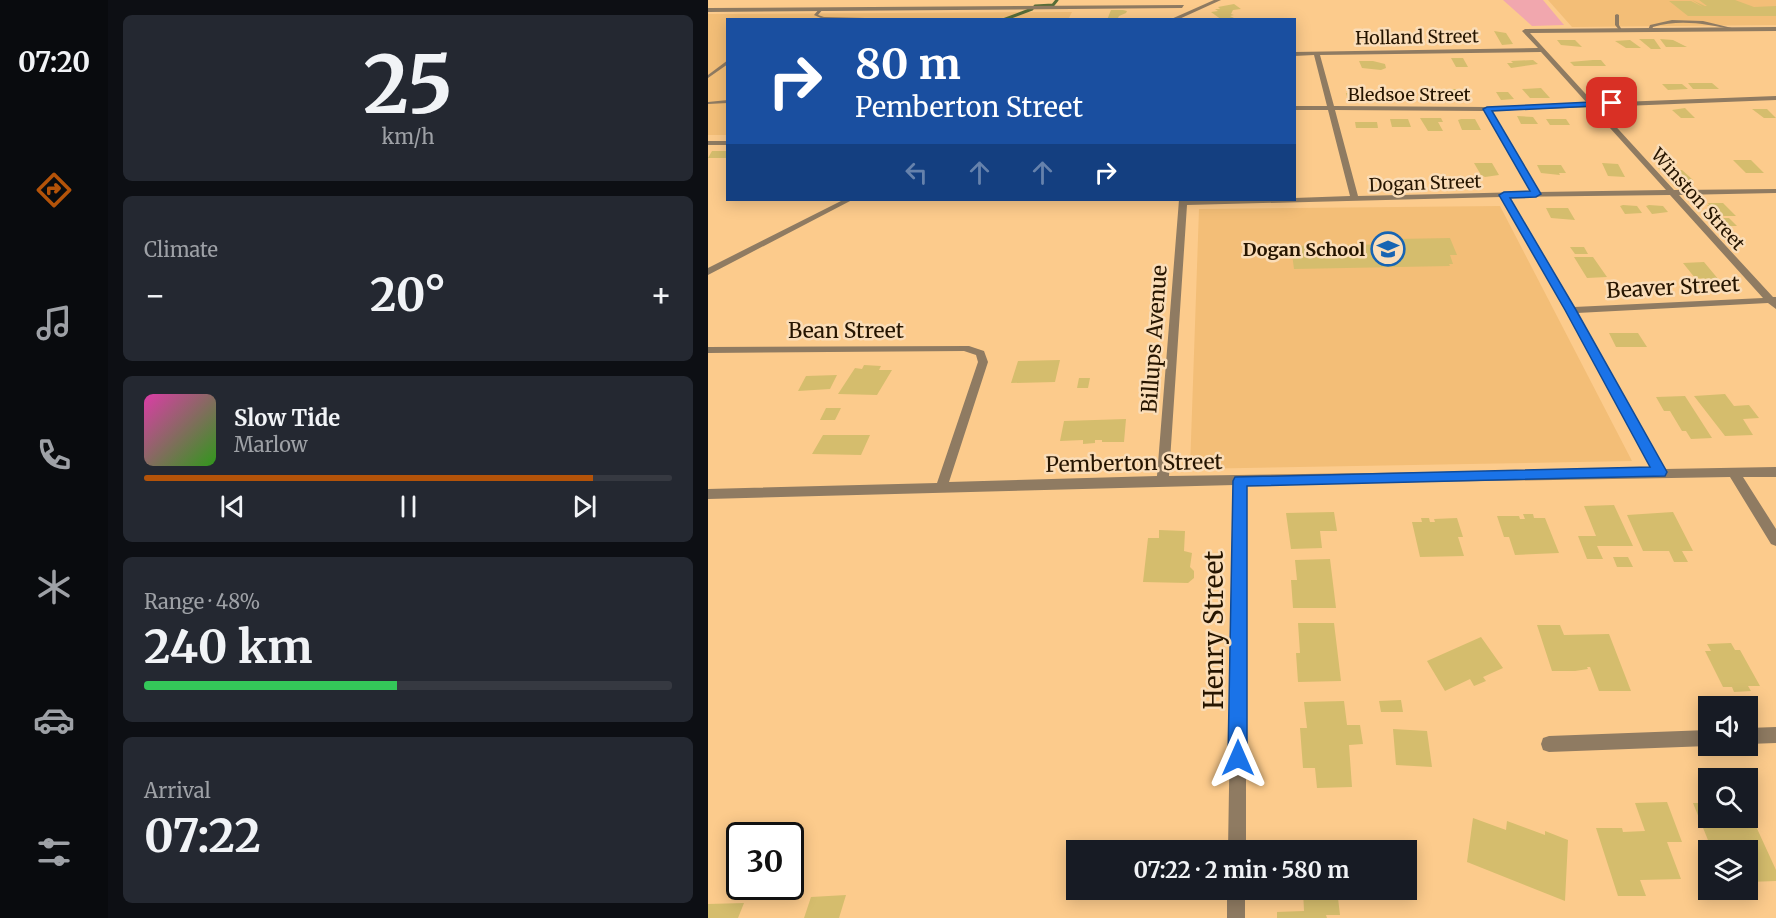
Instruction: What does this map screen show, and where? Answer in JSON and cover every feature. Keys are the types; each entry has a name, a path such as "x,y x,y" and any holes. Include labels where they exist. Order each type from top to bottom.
{"street":[{"path":"872,8 879,0"},
{"path":"1175,18 1218,0"},
{"path":"708,10 1182,3 1185,13"},
{"path":"1185,13 1195,17"},
{"path":"1620,30 1776,29"},
{"name":"Winston Street","path":"1620,30 1525,31 1774,302"},
{"name":"Holland Street","path":"1296,54 1541,50"},
{"path":"1317,54 1355,200"},
{"name":"Bledsoe Street","path":"1296,108 1487,109 1776,98"},
{"path":"1487,109 1536,194"},
{"path":"708,143 726,143"},
{"name":"Dogan Street","path":"1296,200 1776,191"},
{"path":"1504,195 1571,310 1660,472"},
{"path":"708,272 846,201"},
{"name":"Billups Avenue","path":"1163,481 1183,201"},
{"name":"Beaver Street","path":"1571,310 1774,302"},
{"name":"Bean Street","path":"708,350 965,348 974,350 982,357 981,372 942,486"},
{"path":"1733,472 1776,540"},
{"name":"Pemberton Street","path":"708,494 1163,481 1776,472"},
{"name":"Henry Street","path":"1237,840 1240,481"},
{"path":"1758,736 1776,735"},
{"path":"1548,744 1698,738"},
{"path":"1236,900 1236,918"}],"lane":[{"path":"821,9 815,14 824,18"},
{"path":"1617,15 1617,25 1620,30"},
{"path":"708,77 726,63"},
{"path":"708,71 715,71"},
{"path":"708,103 726,101"}],"shaded area":[{"path":"1503,0 1543,0 1564,25 1532,26"},
{"path":"1548,0 1776,0 1776,25 1572,27"},
{"path":"1072,12 1069,18 726,18 726,135 708,135 708,14"},
{"path":"1500,206 1632,461 1190,469 1199,209"}],"building":[{"path":"1692,0 1705,6 1707,6 1699,0 1735,0 1754,7 1776,6 1776,16 1688,16 1669,1 1691,1 1703,7"},
{"path":"1234,4 1241,9 1233,10 1231,14 1234,15 1230,16 1234,18 1219,18 1211,12 1218,11 1215,9 1220,9 1218,7"},
{"path":"1111,10 1127,11 1118,18 1108,18"},
{"path":"1494,31 1506,33 1513,44 1502,45"},
{"path":"1639,39 1654,39 1661,49 1651,49"},
{"path":"1660,39 1673,40 1687,47 1666,47"},
{"path":"1557,40 1575,40 1582,47 1561,45"},
{"path":"1630,40 1641,48 1626,48 1615,41"},
{"path":"1451,58 1463,58 1468,67 1456,67"},
{"path":"1533,60 1538,64 1511,68 1507,63 1513,63 1511,61"},
{"path":"1601,60 1606,66 1574,66 1570,62"},
{"path":"1359,61 1385,64 1386,68 1381,70 1362,68"},
{"path":"1688,83 1712,83 1719,89 1693,89"},
{"path":"1662,84 1682,84 1688,89 1668,90"},
{"path":"1541,88 1550,98 1530,98 1522,89"},
{"path":"1443,89 1456,89 1462,99 1434,99 1432,92 1445,93"},
{"path":"1354,91 1362,91 1365,100 1348,100 1346,93 1355,93"},
{"path":"1496,92 1508,92 1514,99 1501,100"},
{"path":"1685,108 1695,118 1681,118 1672,110"},
{"path":"1752,109 1767,109 1776,118 1764,118"},
{"path":"1517,116 1533,117 1538,124 1521,124"},
{"path":"1420,118 1441,118 1443,122 1438,122 1443,131 1428,131"},
{"path":"1390,119 1408,119 1411,127 1392,127"},
{"path":"1475,119 1481,130 1462,130 1458,120"},
{"path":"1546,119 1566,119 1570,125 1550,125"},
{"path":"1355,122 1377,122 1378,128 1356,128"},
{"path":"712,151 726,151 726,158 708,158"},
{"path":"1733,160 1751,160 1764,173 1746,173"},
{"path":"1474,163 1492,163 1499,175 1485,177 1481,175"},
{"path":"1602,163 1618,164 1625,177 1608,176"},
{"path":"1537,165 1561,165 1566,173 1559,173 1560,175 1541,173"},
{"path":"1674,167 1682,170 1693,180 1672,181 1658,168"},
{"path":"1708,203 1723,203 1736,216 1717,216 1707,205"},
{"path":"1620,206 1637,206 1642,213 1625,214"},
{"path":"1646,206 1663,206 1668,212 1652,214"},
{"path":"1546,208 1568,208 1575,220 1551,218"},
{"path":"1716,218 1729,218 1737,226 1723,226"},
{"path":"1450,238 1457,255 1450,255 1453,264 1449,264 1450,266 1294,269 1291,246 1398,244 1396,239"},
{"path":"1570,247 1584,247 1588,254 1575,254"},
{"path":"1574,257 1593,257 1607,277 1587,278"},
{"path":"1704,262 1719,280 1695,278 1683,263"},
{"path":"1609,333 1638,333 1647,347 1616,347"},
{"path":"1060,360 1055,382 1011,383 1018,361"},
{"path":"864,365 881,366 879,370 892,370 877,395 838,394 855,368 862,369"},
{"path":"837,375 830,389 798,391 806,376"},
{"path":"1079,378 1090,378 1088,388 1077,388"},
{"path":"1725,394 1734,406 1749,405 1759,418 1743,419 1753,435 1725,436 1694,396"},
{"path":"1685,396 1712,438 1691,439 1686,431 1682,431 1670,411 1664,411 1656,397"},
{"path":"826,408 841,408 835,420 820,420"},
{"path":"1126,419 1124,442 1095,440 1095,443 1083,444 1083,440 1060,441 1064,421"},
{"path":"823,435 870,435 861,455 812,454"},
{"path":"1614,505 1633,546 1597,546 1603,559 1587,559 1578,536 1596,536 1584,506"},
{"path":"1334,512 1337,531 1320,531 1322,548 1291,549 1286,513"},
{"path":"1673,512 1693,551 1682,551 1688,562 1674,562 1669,551 1643,551 1627,515"},
{"path":"1523,514 1533,514 1534,518 1545,518 1559,553 1515,555 1509,537 1504,537 1497,516 1519,516 1520,519 1525,519"},
{"path":"1421,518 1429,518 1430,522 1435,522 1434,519 1457,518 1463,537 1458,537 1464,556 1420,557 1412,522 1422,522"},
{"path":"1159,530 1185,531 1184,551 1192,553 1190,567 1194,571 1194,578 1188,583 1143,582 1148,538 1159,538"},
{"path":"1613,557 1628,557 1633,567 1617,567"},
{"path":"1330,559 1336,608 1293,608 1291,580 1297,580 1295,560"},
{"path":"1298,623 1334,623 1341,681 1298,682 1296,653 1300,653"},
{"path":"1537,625 1560,625 1564,635 1609,634 1631,691 1599,691 1590,667 1575,671 1552,671"},
{"path":"1481,637 1503,668 1483,677 1486,681 1474,686 1470,679 1445,691 1427,661"},
{"path":"1731,643 1735,650 1740,650 1760,686 1748,686 1751,691 1734,692 1732,687 1723,687 1705,651 1711,651 1707,644"},
{"path":"1401,700 1403,712 1381,712 1379,701"},
{"path":"1344,701 1347,725 1360,725 1363,744 1349,745 1352,787 1317,788 1315,768 1303,768 1300,728 1307,728 1304,702"},
{"path":"1393,729 1427,731 1432,767 1396,765"},
{"path":"1667,802 1682,842 1667,842 1681,879 1640,880 1646,896 1618,896 1596,828 1622,828 1623,832 1645,831 1635,803"},
{"path":"1693,803 1698,803 1698,815"},
{"path":"1473,818 1506,830 1507,821 1545,835 1545,831 1568,840 1565,901 1467,862"},
{"path":"1703,828 1757,828 1776,870 1776,881 1758,882 1758,840 1708,840"},
{"path":"846,895 839,918 804,918 811,897"},
{"path":"1303,900 1338,900 1340,915 1326,915 1327,918 1277,918 1277,912 1304,911"},
{"path":"744,903 738,918 708,918 708,904"}],"waterway":[{"path":"1035,6 1053,5 1057,0"},
{"path":"1008,18 1032,9"}],"place":[{"name":"Dogan School","path":"1388,249"}],"route":[{"path":"1238,758 1240,481 1660,472 1571,310 1504,195 1536,194 1487,109 1612,103"}]}
